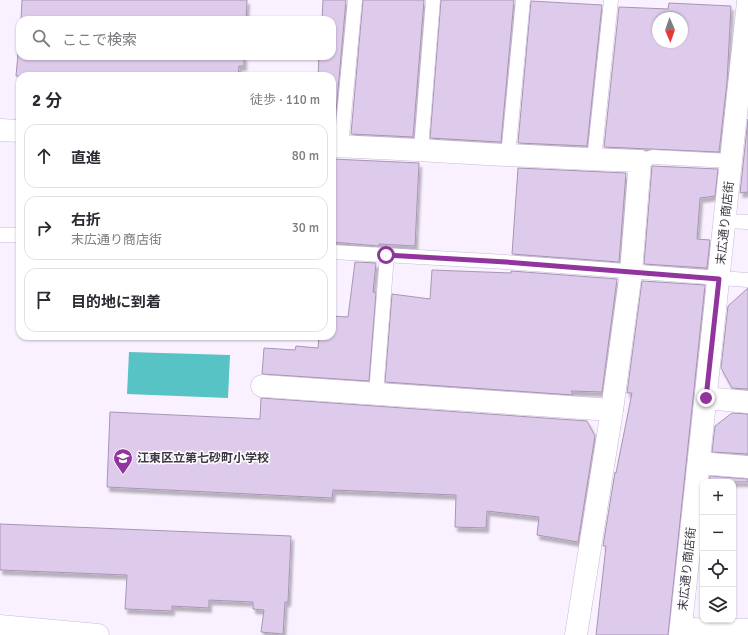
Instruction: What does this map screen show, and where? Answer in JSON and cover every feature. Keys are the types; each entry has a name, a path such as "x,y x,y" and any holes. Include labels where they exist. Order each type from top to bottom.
{"street":[{"name":"末広通り商店街","path":"681,632 748,2"},
{"path":"0,130 16,131"},
{"path":"336,146 421,149 508,156 640,161 631,272 612,410 576,635"},
{"path":"262,386 612,410"},
{"path":"706,398 748,402"},
{"path":"699,464 748,467"},
{"path":"0,626 98,635"},
{"path":"681,632 748,630"}],"lane":[{"path":"336,146 355,0"},
{"path":"421,149 434,0"},
{"path":"508,156 523,0"},
{"path":"594,160 611,0"},
{"path":"640,161 653,157 731,161"},
{"path":"725,221 748,222"},
{"path":"0,235 16,235"},
{"path":"336,252 506,262 748,280"},
{"path":"376,394 386,255"}],"water":[{"path":"129,352 230,355 228,398 127,394"}],"building":[{"path":"22,0 247,0 246,16 21,16"},
{"path":"323,0 346,0 336,112 336,72 318,72 319,60 336,60 336,16 322,16"},
{"path":"363,0 424,0 413,137 351,134"},
{"path":"441,0 514,0 501,142 430,138"},
{"path":"531,1 602,5 587,146 518,143"},
{"path":"669,3 731,6 727,82 719,152 604,147 619,7 668,9"},
{"path":"17,60 244,60 244,66 239,66 238,72 16,72"},
{"path":"748,119 748,192 740,193"},
{"path":"336,159 419,163 415,246 379,244 379,246 336,242"},
{"path":"652,166 718,169 715,196 700,198 697,239 710,240 707,268 644,264"},
{"path":"518,168 626,173 619,262 512,254"},
{"path":"355,262 376,263 373,292 376,293 369,381 262,374 264,348 295,350 296,346 318,348 319,340 336,340 336,316 348,317"},
{"path":"432,270 511,273 511,271 617,279 602,392 571,391 573,395 385,382 392,294 430,299"},
{"path":"642,281 705,285 668,635 596,635 606,546 603,546 615,472 616,473 632,393 627,393"},
{"path":"748,288 748,389 732,388 721,368 728,306"},
{"path":"261,398 587,421 595,436 578,542 537,535 539,517 487,511 486,528 455,527 456,495 333,490 332,498 107,487 110,412 260,419"},
{"path":"732,413 748,414 748,454 712,452 715,426"},
{"path":"710,476 748,479 748,482 736,482 736,479 710,479"},
{"path":"0,524 291,536 288,602 285,602 283,634 261,632 264,610 253,609 253,602 209,600 209,608 172,606 172,611 125,609 127,575 0,570"}],"place":[{"name":"江東区立第七砂町小学校","path":"123,475"}],"route":[{"path":"386,255 506,262 719,279 706,398"}]}
